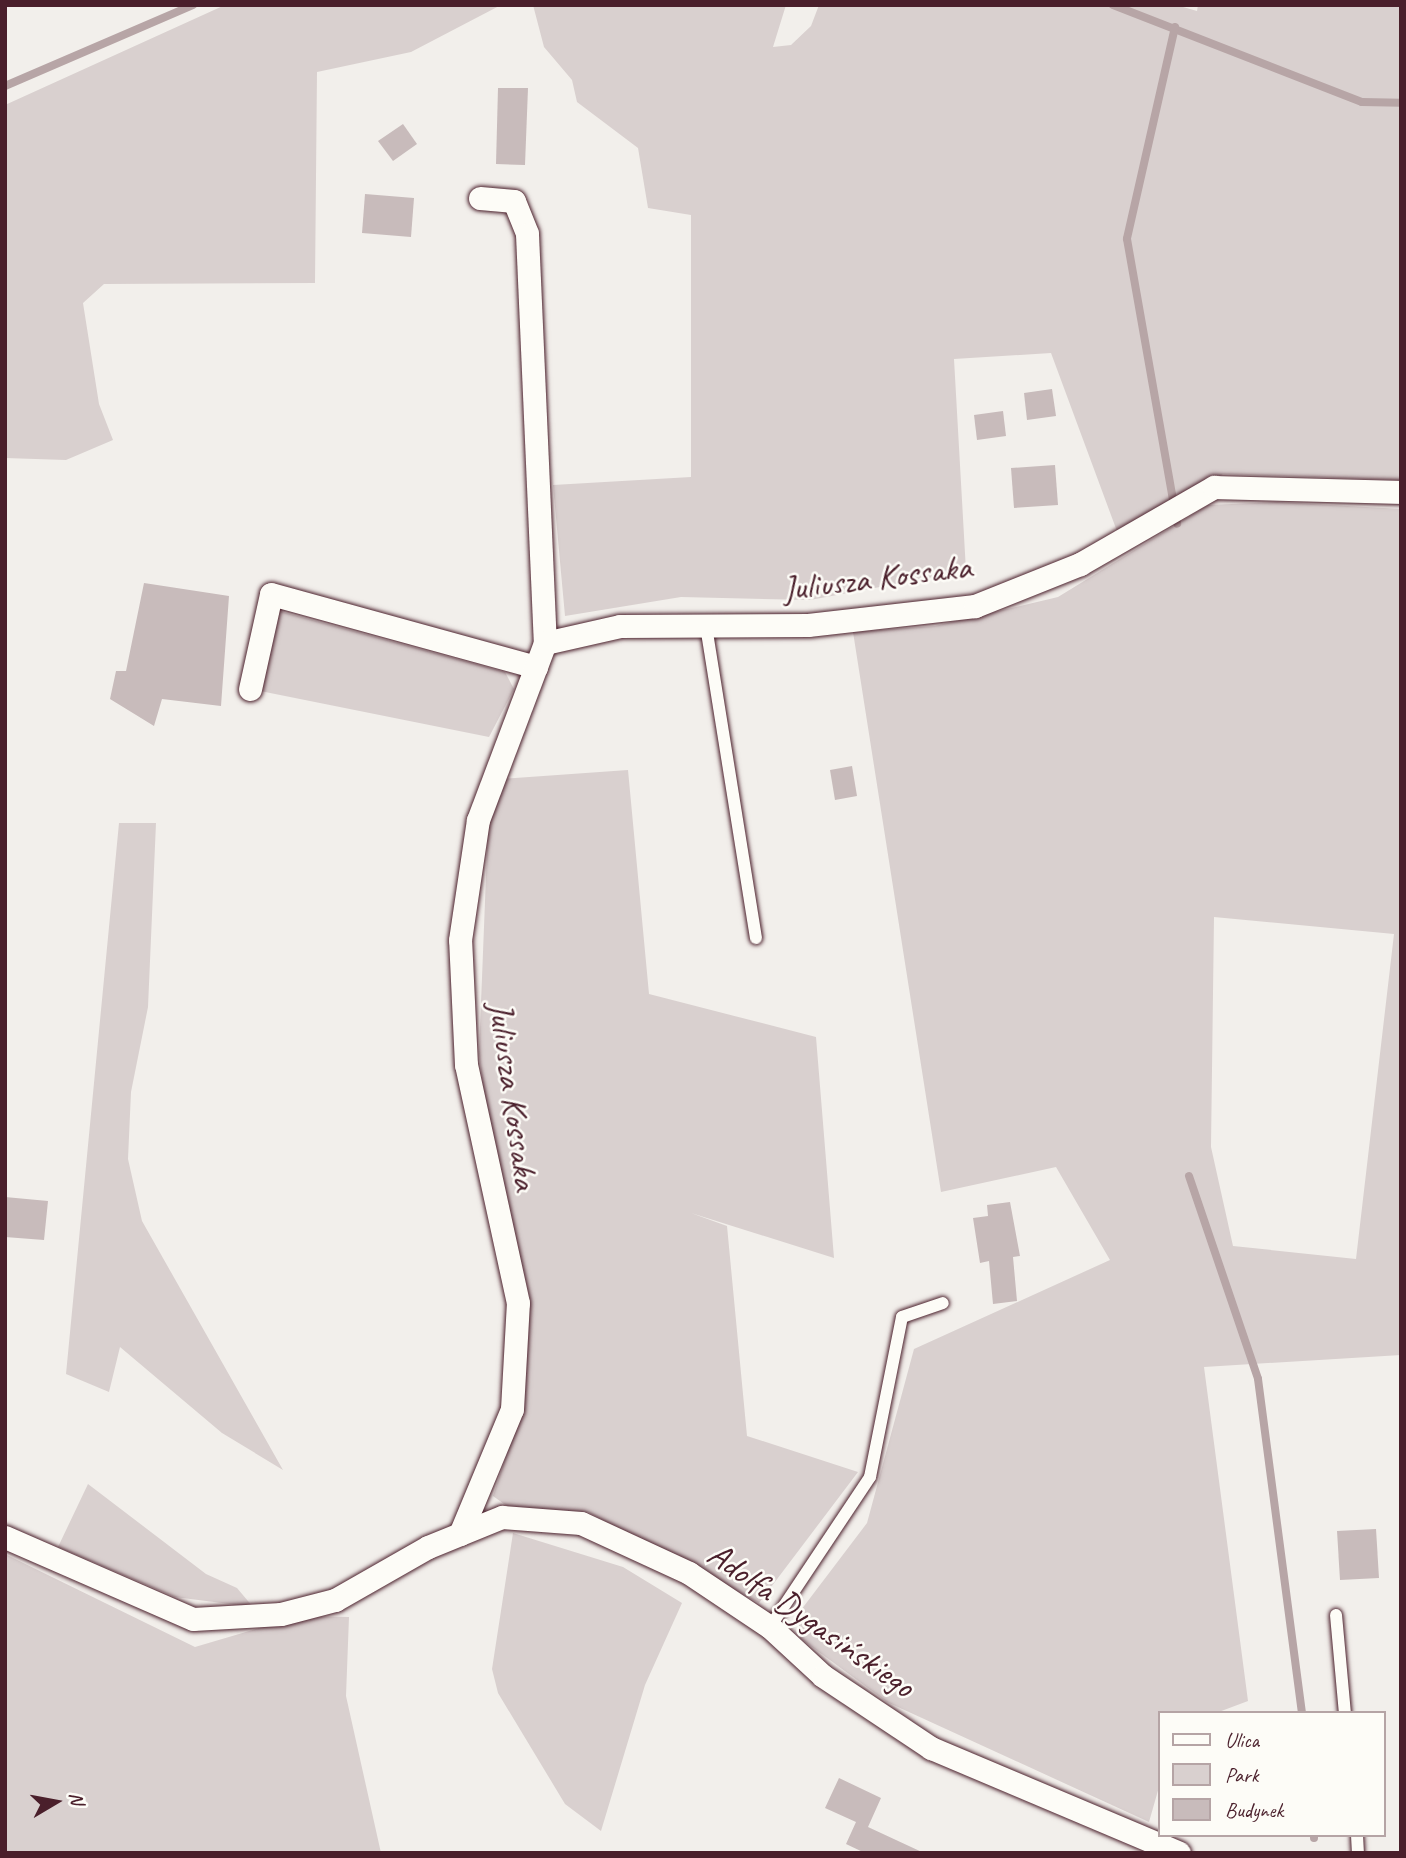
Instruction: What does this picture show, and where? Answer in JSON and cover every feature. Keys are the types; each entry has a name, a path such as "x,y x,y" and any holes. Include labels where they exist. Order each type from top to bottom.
{"street":[{"name":"Juliusza Kossaka","path":"460,1534 512,1409 518,1303 466,1065 460,940 478,820 545,643 527,234 513,201 480,198"},
{"name":"Juliusza Kossaka","path":"545,643 620,626 808,625 975,606 1080,564 1186,499 1214,487 1249,484 1401,492"},
{"path":"250,689 271,594 537,667"},
{"name":"Adolfa Dygasińskiego","path":"5,1537 193,1619 281,1614 335,1600 460,1534 502,1517 581,1523 689,1573 770,1627 823,1676 931,1748 1179,1853"}],"lane":[{"path":"706,626 756,938"},
{"path":"770,1627 870,1477 902,1317 943,1303"},
{"path":"1336,1615 1345,1711"}],"green space":[{"path":"225,5 501,5 411,52 317,72 315,283 104,284 83,303 99,404 113,440 66,460 5,458 5,105"},
{"path":"533,5 786,5 773,47 791,45 811,26 819,5 1176,5 1197,11 1198,5 1401,5 1401,480 1223,474 1118,534 1051,353 954,359 966,571 810,600 681,597 565,616 553,485 691,477 691,215 648,208 638,148 577,102 572,80 544,47"},
{"path":"1277,502 1401,509 1401,1355 1204,1367 1248,1701 1221,1711 1158,1711 1158,1790 1149,1822 887,1702 800,1638 798,1614 867,1523 914,1349 1110,1260 1056,1167 941,1192 853,632 935,626 1058,597 1208,505","holes":["1214,917 1394,934 1356,1259 1233,1246 1211,1147"]},
{"path":"275,610 505,672 514,689 489,737 250,689"},
{"path":"628,770 649,994 816,1037 834,1258 691,1213 727,1226 747,1436 858,1472 759,1603 588,1512 511,1509 493,1496 521,1411 530,1299 487,1118 479,1054 488,825 500,779"},
{"path":"119,823 156,823 148,1007 131,1092 128,1159 142,1221 283,1470 222,1433 120,1347 109,1392 66,1374"},
{"path":"88,1484 206,1574 237,1588 253,1607 175,1597 58,1547"},
{"path":"513,1533 623,1567 682,1603 645,1685 601,1831 565,1804 498,1693 492,1669"},
{"path":"5,1554 195,1647 300,1616 349,1617 346,1696 381,1853 5,1853"}],"building":[{"path":"498,88 528,88 525,165 496,164"},
{"path":"403,124 417,144 393,161 378,141"},
{"path":"365,194 414,198 411,237 362,233"},
{"path":"1052,389 1056,416 1027,420 1024,393"},
{"path":"1003,411 1006,436 977,440 974,415"},
{"path":"1055,465 1058,505 1014,508 1011,468"},
{"path":"144,583 229,596 221,706 162,699 154,726 110,699 116,671 126,671"},
{"path":"852,766 857,796 835,800 830,770"},
{"path":"5,1197 48,1201 44,1240 5,1237"},
{"path":"1010,1202 1020,1256 1013,1257 1017,1301 993,1304 989,1261 980,1263 973,1218 988,1216 987,1205"},
{"path":"1376,1529 1379,1578 1340,1580 1337,1531"},
{"path":"839,1778 881,1798 868,1827 924,1853 865,1853 846,1844 856,1822 825,1808"}],"waterway":[{"path":"5,86 193,5"},
{"path":"1113,5 1362,102 1401,103"},
{"path":"1175,27 1127,239 1177,524"},
{"path":"1189,1176 1258,1379 1302,1711"}]}
